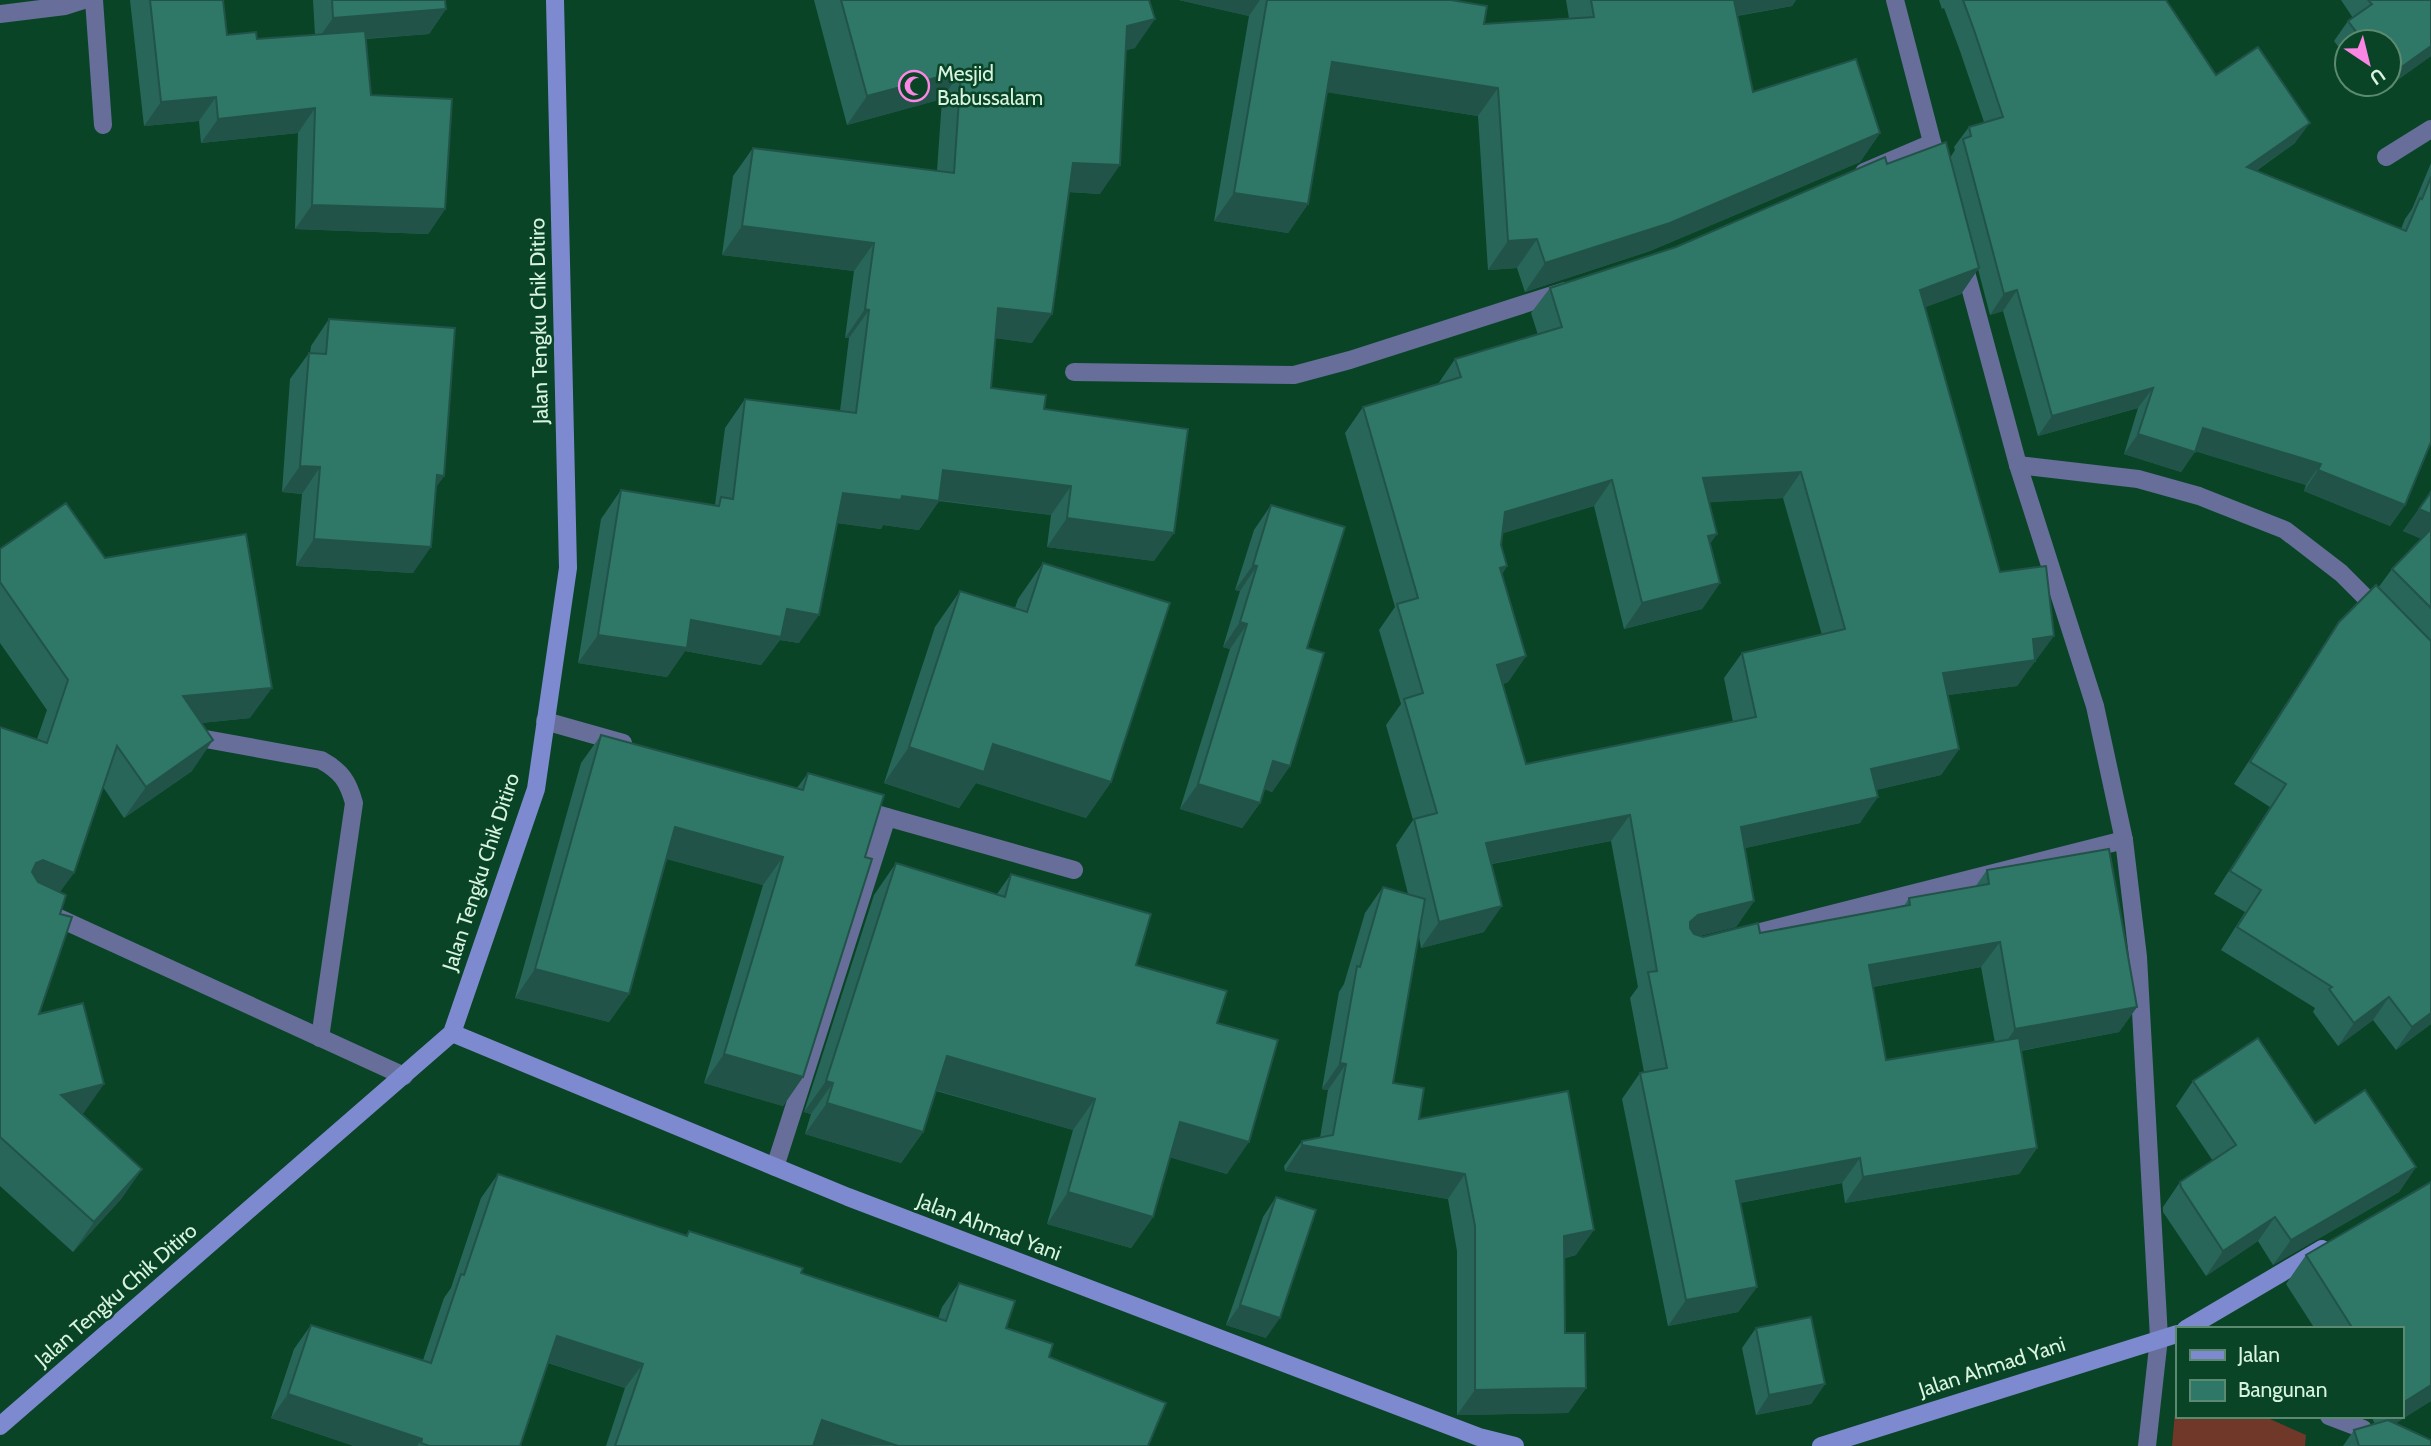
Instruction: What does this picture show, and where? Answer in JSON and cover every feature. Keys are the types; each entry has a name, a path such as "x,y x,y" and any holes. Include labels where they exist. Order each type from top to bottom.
{"street":[{"path":"0,14 65,6 84,0"},
{"path":"94,0 103,125"},
{"name":"Jalan Tengku Chik Ditiro","path":"0,1426 452,1033 536,789 568,568 555,0"},
{"path":"1895,0 1942,183"},
{"path":"2386,157 2431,129"},
{"path":"1843,181 1932,143"},
{"path":"1961,250 2018,465 2095,706 2124,840 2175,1334 2147,1446"},
{"path":"1074,372 1294,374 1350,360 1588,283"},
{"path":"2018,465 2138,479 2199,496 2286,530 2341,573 2395,627"},
{"path":"545,721 637,747"},
{"path":"200,738 321,760 338,769 349,784 354,803 320,1038"},
{"path":"834,803 1074,870"},
{"path":"775,1167 887,817"},
{"path":"1723,942 2124,840"},
{"path":"35,907 404,1076"},
{"name":"Jalan Ahmad Yani","path":"452,1033 887,1212 1440,1423 1515,1446"},
{"name":"Jalan Ahmad Yani","path":"2187,1327 2337,1240"},
{"name":"Jalan Ahmad Yani","path":"1821,1446 2175,1334"},
{"path":"2334,1418 2362,1429"}],"shaded area":[{"path":"2176,1401 2176,1418 2268,1418 2306,1435 2305,1446 2172,1446"}],"building":[{"path":"150,0 223,0 227,35 256,32 257,39 365,31 371,95 452,99 445,209 312,205 315,108 218,119 216,97 161,102"},
{"path":"332,0 445,0 446,9 333,18"},
{"path":"841,0 1149,0 1155,19 1127,26 1120,165 1073,163 1052,314 998,308 991,388 1046,395 1044,409 1188,429 1174,533 1067,518 1071,486 943,470 939,501 902,496 901,500 843,493 819,615 787,609 781,637 691,620 687,648 598,635 621,490 719,506 721,497 733,499 745,399 856,413 874,243 742,226 753,148 954,173 961,71 867,96"},
{"path":"1267,0 1451,0 1487,6 1484,24 1594,17 1591,0 1734,0 1753,92 1856,59 1880,133 1670,223 1545,263 1537,239 1508,241 1498,88 1332,62 1308,204 1234,193"},
{"path":"1963,0 2166,0 2216,75 2258,47 2310,123 2247,167 2406,231 2431,177 2431,442 2405,505 2318,470 2321,464 2203,428 2195,452 2138,434 2153,388 2052,416 2017,290 2004,294 1963,139 1971,136 1969,127 2003,117"},
{"path":"2368,0 2431,0 2431,46 2403,66 2403,28 2353,28 2348,21 2372,4"},
{"path":"1946,142 1979,268 1920,290 2000,572 2046,566 2054,636 2033,639 2035,660 1943,673 1959,749 1871,769 1878,797 1741,827 1754,901 1698,915 1690,922 1690,928 1694,934 1703,937 1758,923 1760,933 1910,905 1909,898 1989,884 1987,870 2109,849 2137,1007 2015,1029 2000,942 1869,965 1886,1060 2019,1038 2037,1148 1863,1177 1860,1158 1736,1181 1757,1287 1686,1300 1640,1073 1667,1068 1648,972 1657,971 1630,815 1486,843 1502,906 1439,922 1414,819 1437,813 1404,699 1423,693 1397,604 1418,598 1363,407 1461,377 1455,359 1562,327 1550,288 1676,247 1885,157 1887,164","holes":["1801,472 1845,629 1742,653 1756,717 1526,764 1497,665 1526,656 1500,568 1507,566 1501,545 1505,512 1612,480 1642,603 1720,583 1708,536 1717,534 1703,478"]},
{"path":"329,319 455,328 444,476 437,475 431,547 314,539 320,467 300,466 309,353 326,354"},
{"path":"2431,492 2431,514 2419,509"},
{"path":"66,503 105,558 246,534 272,688 183,696 213,740 146,787 117,746 74,873 43,860 36,863 32,872 38,882 66,895 60,914 72,917 39,1014 83,1003 104,1084 61,1095 142,1169 94,1222 0,1137 0,727 47,743 68,680 0,582 0,549"},
{"path":"1271,505 1345,527 1307,648 1324,653 1290,766 1273,761 1260,803 1198,784 1247,624 1240,622"},
{"path":"2431,529 2431,608 2392,569"},
{"path":"1043,563 1170,603 1111,782 993,744 984,772 909,747 960,591 1027,612"},
{"path":"2376,585 2431,641 2431,1013 2412,1027 2389,997 2354,1023 2329,989 2332,987 2237,927 2261,890 2230,871 2286,784 2250,762 2339,622"},
{"path":"601,735 803,790 808,773 884,795 865,857 872,859 803,1077 724,1054 783,857 675,827 629,994 535,969"},
{"path":"896,863 1005,897 1011,874 1151,914 1136,965 1227,991 1217,1023 1278,1040 1249,1142 1180,1122 1153,1217 1068,1192 1095,1099 947,1056 923,1132 827,1103 833,1083 826,1081"},
{"path":"1383,887 1425,899 1393,1083 1424,1088 1419,1119 1568,1091 1594,1230 1564,1236 1565,1333 1585,1333 1586,1388 1475,1390 1475,1226 1465,1174 1302,1145 1302,1141 1333,1135 1346,1064 1340,1063 1357,966 1360,967"},
{"path":"2258,1038 2315,1123 2365,1090 2416,1167 2291,1240 2275,1217 2223,1251 2180,1182 2236,1145 2193,1081"},
{"path":"498,1174 687,1236 689,1231 803,1268 801,1273 946,1321 959,1283 1015,1301 1006,1328 1053,1344 1049,1357 1166,1403 1148,1446 898,1446 822,1420 813,1446 615,1446 643,1364 557,1336 520,1446 429,1446 421,1443 422,1439 288,1394 311,1325 431,1363"},
{"path":"2431,1182 2431,1385 2403,1403 2403,1327 2352,1327 2306,1255"},
{"path":"1276,1197 1316,1210 1280,1318 1240,1305"},
{"path":"1811,1317 1825,1384 1769,1395 1756,1328"},
{"path":"2388,1420 2431,1440 2431,1446 2359,1446 2354,1430"}],"place":[{"name":"Mesjid Babussalam","path":"914,86"}]}
